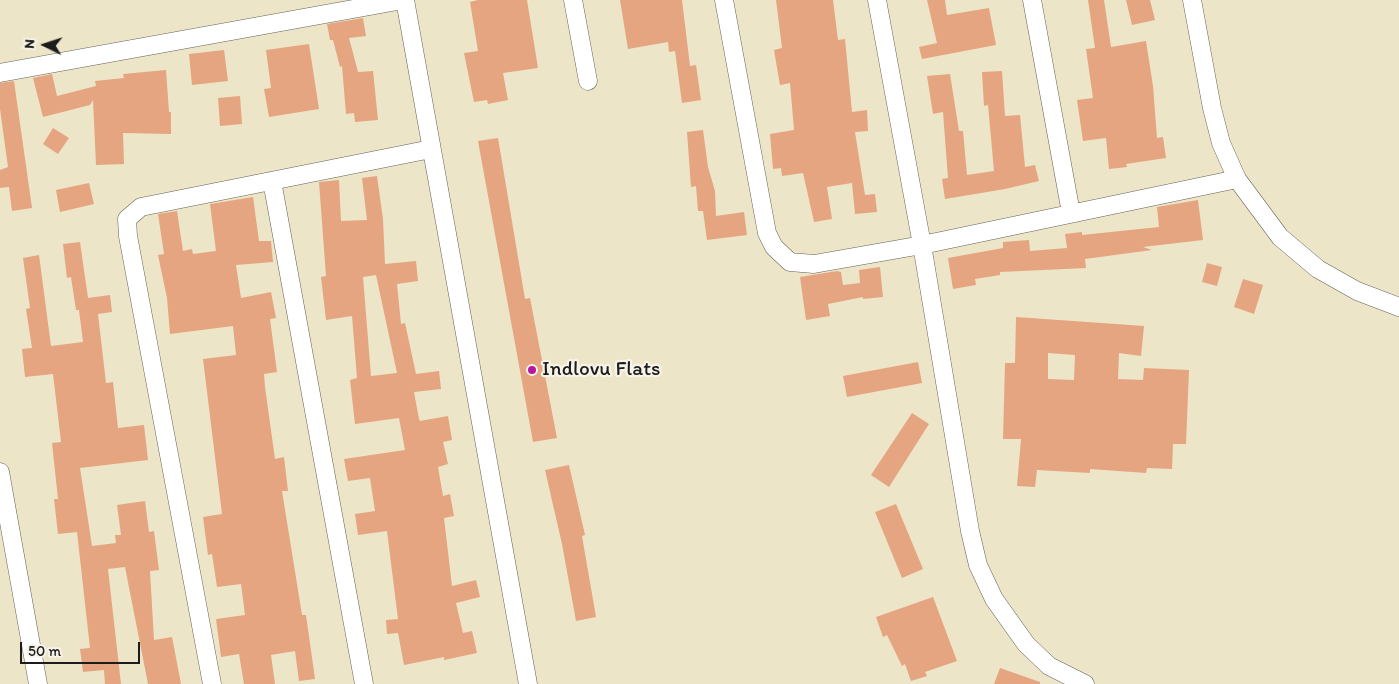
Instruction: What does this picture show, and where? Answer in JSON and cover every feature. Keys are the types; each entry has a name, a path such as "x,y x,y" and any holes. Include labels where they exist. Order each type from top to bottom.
{"street":[{"path":"0,72 404,0 528,684"},
{"path":"573,0 588,81"},
{"path":"724,0 767,233 782,257 790,262 814,264 922,245 1236,179"},
{"path":"877,0 922,245 970,531 978,566 994,599 1026,644 1049,666 1085,684"},
{"path":"1032,0 1072,213"},
{"path":"1192,0 1212,108 1221,143 1236,179 1280,238 1318,269 1357,291 1399,307"},
{"path":"212,684 126,226 130,215 141,206 431,149"},
{"path":"272,181 364,684"},
{"path":"0,472 8,558 38,684"}],"building":[{"path":"478,0 527,0 538,68 503,73 508,100 488,104 487,100 474,102 464,53 478,51 470,2"},
{"path":"620,0 682,0 690,66 696,65 701,100 682,103 675,51 669,52 668,42 628,49"},
{"path":"776,0 833,0 838,40 845,39 852,112 867,110 868,131 855,132 865,195 875,194 877,212 855,214 852,183 827,187 832,219 814,222 803,173 782,176 781,168 773,169 770,134 794,130 790,83 780,85 774,50 782,48"},
{"path":"927,0 945,0 947,15 989,8 996,45 922,59 919,47 937,43"},
{"path":"1088,0 1104,0 1111,47 1146,41 1153,86 1157,138 1163,137 1166,158 1126,164 1127,167 1109,169 1106,138 1083,141 1077,100 1093,98 1086,49 1095,48"},
{"path":"1126,0 1150,0 1155,20 1132,25"},
{"path":"363,18 366,36 349,38 358,72 373,71 378,120 355,122 354,113 346,114 342,66 340,67 333,40 330,40 327,24"},
{"path":"309,44 319,109 269,117 264,89 271,88 266,50"},
{"path":"224,50 228,81 192,85 189,54"},
{"path":"166,70 169,112 171,112 171,134 123,133 124,164 96,165 93,100 90,105 43,117 33,78 52,74 57,96 96,86 95,81 124,78 123,74"},
{"path":"1002,71 1005,116 1020,115 1025,167 1035,165 1039,181 945,199 942,179 948,178 943,112 933,114 927,76 950,74 959,131 963,131 967,175 994,171 988,105 984,106 982,72"},
{"path":"14,81 32,208 12,211 9,187 0,188 0,170 8,167 0,109 0,83"},
{"path":"240,96 242,124 220,126 218,98"},
{"path":"53,128 69,138 58,154 43,144"},
{"path":"703,130 708,167 715,191 716,216 744,212 747,235 707,240 703,211 698,211 696,186 691,187 687,132"},
{"path":"498,138 525,299 530,298 557,438 533,442 478,141"},
{"path":"377,176 383,219 385,264 416,261 418,281 397,284 401,324 405,323 416,374 439,371 441,389 414,392 419,419 420,421 448,416 452,440 443,442 448,464 438,467 443,496 450,494 454,516 444,518 452,586 476,580 480,597 456,603 463,633 472,631 477,653 444,660 444,657 404,665 398,633 387,634 386,620 398,619 387,531 358,535 355,514 375,511 370,478 348,481 344,459 405,450 399,418 355,424 350,380 357,378 352,316 326,320 321,277 326,276 319,182 339,180 341,221 367,220 362,178","holes":["376,275 397,373 371,376 363,277"]},
{"path":"89,183 94,204 60,212 56,190"},
{"path":"253,197 259,241 271,241 273,262 236,265 241,298 271,292 276,318 270,319 277,372 264,374 265,387 275,459 284,457 288,491 282,491 302,615 306,615 315,679 299,681 295,651 271,655 275,684 244,684 239,654 221,657 216,619 245,615 241,584 217,587 212,554 208,555 203,517 222,514 203,359 236,355 233,326 170,334 167,298 158,255 164,254 158,214 177,211 183,251 192,249 193,254 216,251 210,204"},
{"path":"1198,200 1203,240 1143,247 1152,250 1085,259 1086,268 1000,272 1000,275 975,279 976,285 953,289 948,258 1003,248 1003,242 1029,240 1030,251 1067,248 1065,234 1082,232 1082,235 1159,227 1157,207"},
{"path":"80,242 88,298 110,295 112,312 98,314 106,383 113,382 118,428 144,425 148,460 80,468 92,546 116,543 115,535 121,535 117,505 145,501 149,532 154,531 159,570 150,571 154,640 172,637 181,684 148,684 125,567 108,569 121,684 105,684 104,670 83,672 80,649 90,648 77,532 58,534 54,499 58,499 52,443 61,442 53,374 25,377 22,349 32,348 26,309 30,308 23,258 39,255 51,346 83,342 79,310 76,310 71,277 67,278 63,244"},
{"path":"1207,263 1222,267 1217,286 1202,282"},
{"path":"880,267 883,297 863,299 863,297 828,304 830,316 806,320 800,277 837,271 841,272 843,285 860,283 859,270"},
{"path":"1243,279 1263,285 1254,314 1234,307"},
{"path":"1016,317 1144,326 1141,356 1119,353 1118,379 1143,380 1144,368 1189,370 1186,444 1173,444 1172,469 1147,468 1146,473 1090,469 1090,473 1037,470 1035,487 1017,486 1021,439 1003,439 1005,363 1015,363","holes":["1048,353 1075,355 1074,380 1048,379"]},
{"path":"918,362 922,383 847,397 843,376"},
{"path":"912,413 929,424 889,487 871,475"},
{"path":"569,465 585,535 582,536 596,617 576,621 562,544 545,470"},
{"path":"896,504 923,569 902,578 875,512"},
{"path":"933,597 957,661 925,672 927,676 911,681 905,664 902,666 887,635 883,637 876,617"},
{"path":"1000,668 1040,682 1040,684 994,684"}],"place":[{"name":"Indlovu Flats","path":"532,370"}]}
